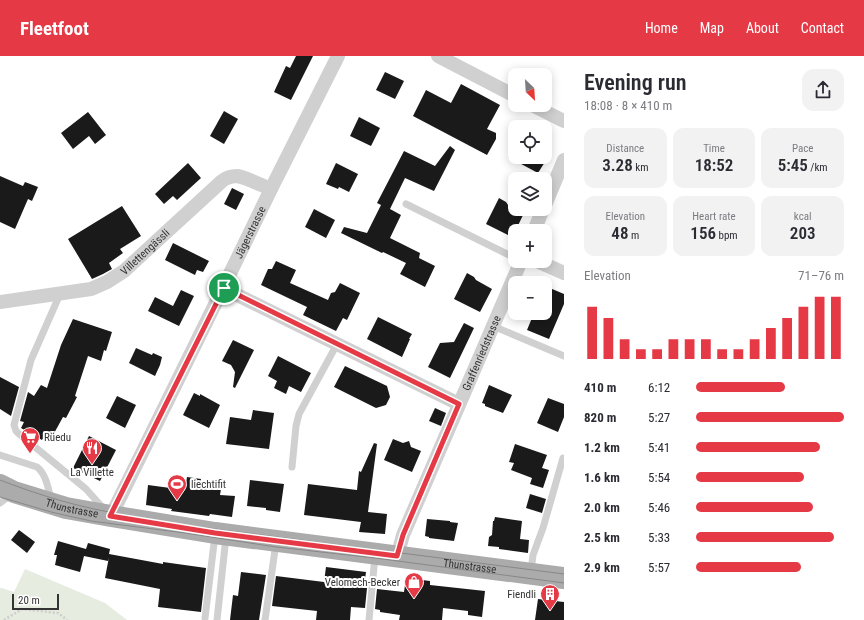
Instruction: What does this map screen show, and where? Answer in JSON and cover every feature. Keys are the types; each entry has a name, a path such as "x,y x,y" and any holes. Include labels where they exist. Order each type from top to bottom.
{"main road":[{"name":"Thunstrasse","path":"3,493 66,508 221,534 564,578"}],"street":[{"name":"Jägerstrasse","path":"110,516 338,56"},
{"path":"438,56 508,92"},
{"path":"546,112 564,121"},
{"path":"552,188 564,160"},
{"name":"Villettengässli","path":"0,302 91,288 107,282 124,271 227,178 239,176 271,189"},
{"name":"Graffenriedstrasse","path":"397,556 403,535 518,268"},
{"path":"552,268 564,273"},
{"path":"224,288 459,404"}],"lane":[{"path":"406,204 508,255"},
{"path":"60,293 31,360 14,425 18,433 86,490 110,516"},
{"path":"493,326 564,356"},
{"path":"292,467 296,426 299,414 337,344"},
{"path":"0,455 37,467 46,482 53,504"},
{"path":"530,574 533,555 543,528 563,458"},
{"path":"205,618 221,534"},
{"path":"218,620 221,534"},
{"path":"265,620 276,541"},
{"path":"368,620 375,554"}],"path":[{"path":"4,620 22,609 58,613 67,620"}],"shaded area":[{"path":"25,569 105,603 127,620 0,620 0,588 14,592"}],"building":[{"path":"296,56 313,56 291,100 274,92 286,66 290,68"},
{"path":"385,72 404,81 395,99 376,90"},
{"path":"461,84 500,105 487,129 496,133 496,139 487,155 413,116 426,90 451,103"},
{"path":"224,111 238,119 224,144 210,136"},
{"path":"88,112 106,135 95,144 89,136 73,149 61,133"},
{"path":"359,117 380,128 371,146 350,136"},
{"path":"450,146 455,150 434,191 405,178 390,209 401,215 390,238 420,253 419,258 435,266 425,287 400,274 406,263 341,233 344,227 367,233 381,205 377,203 404,151 435,166"},
{"path":"188,163 201,178 177,200 173,196 164,204 155,194"},
{"path":"336,163 358,174 349,192 339,187 338,189 326,184"},
{"path":"521,164 544,164 539,172"},
{"path":"0,176 23,186 25,182 38,187 32,201 28,199 15,229 0,222"},
{"path":"232,188 244,194 236,210 224,204"},
{"path":"499,198 508,205 508,216 523,216 519,224 508,224 508,235 486,224"},
{"path":"122,206 141,236 120,249 123,253 109,263 112,269 92,279 68,239"},
{"path":"314,209 335,220 326,238 305,227"},
{"path":"173,243 209,261 203,272 197,270 195,275 165,260"},
{"path":"276,261 296,270 290,283 328,300 331,293 335,292 340,283 360,293 347,320 343,318 336,331 303,315 307,307 261,285 268,269 272,269"},
{"path":"467,273 492,289 480,312 454,299"},
{"path":"552,289 564,294 564,304 549,339 527,330 531,320 552,320"},
{"path":"181,290 194,296 179,326 148,311 155,297 173,306"},
{"path":"378,317 412,334 402,357 367,339"},
{"path":"73,319 112,332 101,361 88,356 75,396 77,397 66,418 63,417 52,437 46,434 42,440 21,428 24,422 20,421 28,392 34,396 41,385 47,388 61,345"},
{"path":"464,323 474,328 450,378 428,367 440,343 454,342"},
{"path":"233,340 254,350 235,388 233,387 235,372 231,365 222,361"},
{"path":"136,348 152,355 153,353 162,357 155,376 129,363"},
{"path":"278,356 311,373 301,392 289,386 286,394 274,388 277,381 268,376"},
{"path":"345,366 387,386 390,397 386,405 376,408 334,387"},
{"path":"0,377 19,387 11,416 0,409"},
{"path":"489,385 512,395 503,413 485,406 485,404 482,403"},
{"path":"194,393 200,396 200,394 220,405 209,428 183,415"},
{"path":"117,396 136,405 125,428 106,418"},
{"path":"548,398 564,404 564,417 558,432 537,423"},
{"path":"435,408 446,413 441,426 429,421"},
{"path":"253,410 274,413 269,449 226,444 230,417 251,420"},
{"path":"89,436 116,450 100,481 73,468"},
{"path":"393,439 403,443 409,441 411,447 421,451 412,472 384,460"},
{"path":"374,443 377,444 368,512 387,514 385,534 359,532 361,522 304,515 308,484 357,490 359,471 361,472"},
{"path":"515,444 547,455 542,468 549,470 543,488 530,484 532,478 511,470 514,463 509,462"},
{"path":"187,477 201,479 200,486 221,489 220,495 235,496 232,517 210,514 209,516 171,511 172,509 146,505 148,485 185,490"},
{"path":"250,480 284,484 280,512 266,510 266,508 247,506"},
{"path":"530,494 546,499 542,513 526,508"},
{"path":"495,517 522,521 520,539 529,540 528,553 488,546 489,537 492,535 493,521"},
{"path":"427,519 458,523 454,541 429,538 425,536"},
{"path":"19,530 35,542 27,553 11,540"},
{"path":"58,541 86,549 88,543 110,549 109,554 163,564 163,562 206,568 201,612 158,607 160,589 105,578 109,557 108,561 84,556 80,572 55,565 57,555 54,555"},
{"path":"326,567 366,572 364,587 367,588 365,608 351,607 350,620 316,620 317,611 272,606 276,576 324,582"},
{"path":"241,572 266,575 259,620 230,620 233,595 238,596"},
{"path":"406,578 430,581 430,585 485,591 482,617 468,615 468,611 443,608 442,620 399,620 400,615 380,612 380,610 375,609 377,589 404,592"},
{"name":"Fiendli","path":"538,599 564,602 564,620 535,620"}],"tram line":[{"path":"0,480 23,489 82,506 176,524 564,574"},
{"path":"0,497 51,512 91,521 276,547 375,558 564,583"}],"place":[{"name":"Rüedu","path":"30,454"},
{"name":"La Villette","path":"92,465"},
{"name":"liechtifit","path":"177,501"},
{"name":"Velomech-Becker","path":"414,599"},
{"name":"Fiendli","path":"550,611"}],"route":[{"path":"224,288 459,404 403,535 397,556 215,533 110,516 224,288"}]}
